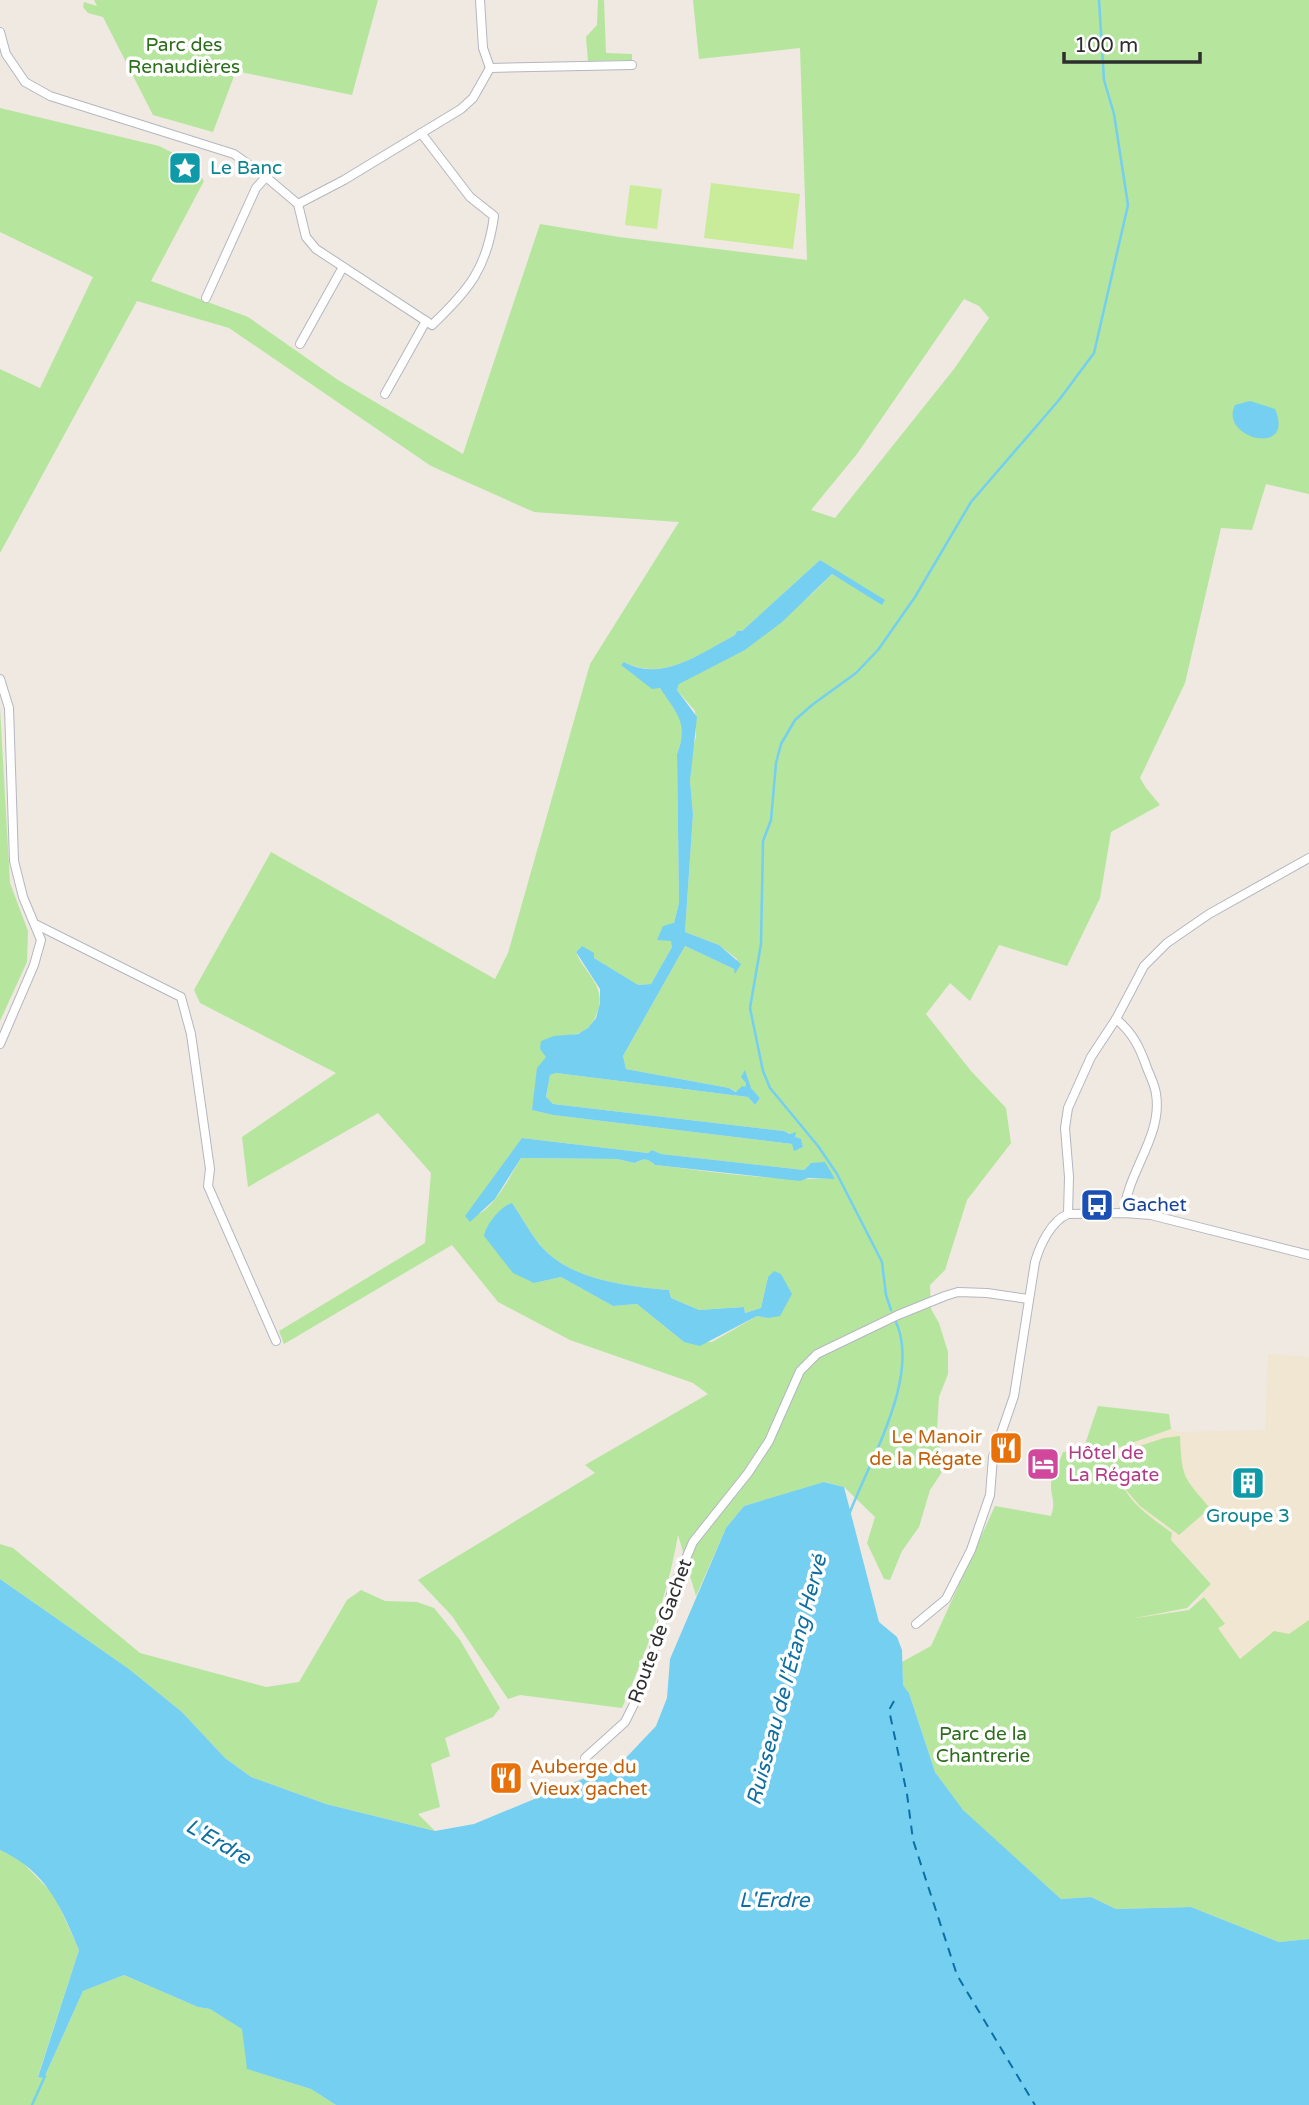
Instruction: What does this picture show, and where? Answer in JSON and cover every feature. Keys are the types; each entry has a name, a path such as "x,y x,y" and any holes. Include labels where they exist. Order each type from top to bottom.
{"street":[{"path":"480,0 483,48 491,68"},
{"path":"0,32 3,56 25,82 50,96 234,154 298,204 306,237 316,249 432,325 463,296 481,268 494,216 470,197 421,133"},
{"path":"491,68 632,65"},
{"path":"298,204 344,180 461,109 473,98 491,68"},
{"path":"206,298 256,188 266,177"},
{"path":"300,344 343,267"},
{"path":"385,394 426,321"},
{"path":"0,679 9,708 14,861 23,897 41,940 34,965 0,1044"},
{"path":"1068,1214 1069,1177 1065,1128 1068,1108 1091,1057 1116,1019 1144,966 1167,943 1209,914 1309,858"},
{"path":"37,926 181,997 193,1047 210,1169 208,1186 276,1341"},
{"path":"1116,1019 1131,1031 1156,1093 1152,1135 1127,1194 1124,1213"},
{"path":"916,1624 946,1599 971,1550 990,1495 993,1457 1014,1396 1038,1251 1057,1221 1068,1214 1151,1215 1309,1255"},
{"name":"Route de Gachet","path":"585,1759 625,1722 642,1688 672,1591 693,1542 748,1473 769,1441 800,1371 817,1354 894,1316 958,1292 1028,1299"}],"shaded area":[{"path":"1268,1354 1309,1357 1309,1888 985,1642 1001,1608 1119,1618 1189,1610 1212,1583 1171,1540 1171,1533 1138,1508 1124,1491 1112,1450 1171,1429 1180,1432 1265,1430"}],"green space":[{"name":"Parc des Renaudières","path":"94,0 378,0 352,95 236,71 213,132 153,115 103,17 88,13 83,7 84,2 97,6"},
{"path":"598,0 604,0 606,53 632,54 632,60 588,61 586,37 597,25"},
{"path":"693,0 1309,0 1309,494 1266,484 1252,530 1221,528 1185,683 1140,778 1160,805 1111,832 1100,898 1067,966 999,945 970,1001 950,983 926,1014 971,1071 1006,1108 1011,1143 967,1200 945,1270 930,1285 931,1309 939,1323 948,1352 948,1374 939,1397 937,1429 944,1469 930,1490 919,1527 902,1551 890,1580 884,1579 867,1543 875,1517 844,1487 825,1482 744,1506 726,1528 696,1596 678,1535 655,1623 622,1708 520,1695 508,1699 452,1616 418,1580 595,1473 585,1465 708,1394 693,1383 570,1340 498,1302 452,1245 284,1344 279,1331 425,1243 431,1173 378,1113 248,1187 242,1137 336,1073 200,1003 194,990 271,852 495,979 508,953 590,664 679,522 534,512 431,466 229,328 137,301 0,553 0,369 40,388 93,277 0,232 0,108 159,146 183,158 204,181 151,281 248,317 338,380 463,454 540,224 619,237 807,260 800,48 699,59","holes":["964,299 979,306 989,318 954,369 835,518 811,510 857,454","820,560 882,604 832,574 745,650 679,683 677,690 695,711 696,737 690,781 693,814 685,932 719,945 737,959 734,969 685,946 623,1056 626,1069 729,1088 737,1092 745,1087 746,1083 760,1098 755,1105 748,1097 556,1073 550,1075 546,1098 553,1104 795,1133 803,1147 798,1149 792,1144 553,1115 532,1110 546,1057 545,1040 582,1032 588,1028 598,1010 600,1001 597,986 576,952 582,946 594,958 637,985 651,984 672,947 679,903 677,754 682,725 661,689 634,675 624,662 653,669 667,667 695,657 735,635 737,631 742,631","522,1138 648,1153 652,1150 661,1154 804,1170 811,1163 835,1178 745,1176 655,1165 645,1160 635,1163 617,1159 521,1158 497,1197 477,1215","512,1203 539,1244 566,1266 616,1283 669,1290 671,1298 699,1310 744,1307 745,1313 761,1308 768,1277 768,1318 757,1316 712,1342 684,1342 637,1304 613,1306 561,1277 534,1283"]},
{"path":"711,183 800,194 793,249 704,238"},
{"path":"630,185 662,189 657,229 625,225"},
{"path":"0,708 10,883 28,931 27,962 0,1021"},
{"name":"Parc de la Chantrerie","path":"1098,1406 1169,1414 1171,1429 1112,1450 1115,1467 1115,1454 1164,1438 1180,1436 1183,1469 1194,1489 1210,1508 1179,1535 1140,1506 1126,1490 1117,1471 1121,1482 1126,1491 1132,1499 1146,1513 1172,1533 1171,1540 1211,1584 1187,1608 1130,1619 1189,1610 1204,1597 1225,1624 1218,1628 1240,1659 1274,1631 1289,1634 1309,1620 1309,1939 1279,1942 1191,1907 1116,1909 1091,1897 1061,1899 963,1811 935,1772 909,1693 903,1685 902,1662 931,1646 995,1506 1051,1516 1051,1481 1054,1473 1063,1452 1083,1450"},
{"path":"0,1544 13,1548 140,1653 266,1687 299,1682 347,1600 361,1590 385,1601 417,1602 434,1608 460,1640 500,1708 493,1717 445,1738 450,1756 431,1764 440,1807 418,1814 435,1831 326,1804 251,1777 225,1758 182,1712 129,1669 0,1579"},
{"path":"0,1850 20,1860 54,1895 79,1950 38,2076 44,2078 83,1991 124,1975 198,2007 210,2009 243,2029 248,2069 311,2089 336,2105 0,2105"}],"water":[{"path":"1250,401 1275,409 1279,424 1275,434 1267,438 1256,438 1237,426 1233,417 1235,405"},
{"path":"820,560 885,600 882,605 832,574 782,622 745,650 679,684 677,690 697,717 690,781 693,814 685,932 719,945 741,964 735,974 734,969 685,946 623,1056 626,1069 729,1088 736,1092 742,1086 745,1087 746,1083 741,1077 745,1070 751,1088 760,1098 755,1105 748,1097 556,1073 550,1075 546,1097 553,1104 784,1131 790,1134 796,1132 795,1137 801,1139 803,1147 794,1151 792,1144 553,1115 532,1110 537,1068 546,1057 540,1049 541,1041 554,1036 578,1034 588,1028 596,1018 600,989 576,952 582,946 594,953 594,958 638,985 651,984 672,947 671,941 657,940 663,926 674,923 679,903 677,754 682,734 681,726 676,712 660,688 652,689 621,665 624,662 638,668 667,667 709,650 735,635 737,631 742,631"},
{"path":"522,1138 648,1153 652,1150 661,1154 804,1170 811,1163 825,1162 835,1179 808,1178 800,1181 655,1165 645,1160 635,1163 617,1159 521,1158 495,1199 470,1222 465,1216"},
{"path":"512,1203 539,1244 551,1256 566,1266 599,1279 669,1290 671,1298 699,1310 744,1307 745,1313 761,1308 768,1277 774,1271 781,1274 792,1294 780,1316 757,1316 700,1346 684,1342 637,1304 613,1306 561,1277 534,1283 513,1273 484,1236 495,1216"},
{"name":"L'Erdre","path":"824,1482 844,1487 879,1622 897,1637 902,1650 903,1685 909,1693 935,1772 963,1810 1061,1899 1091,1897 1116,1909 1191,1907 1279,1942 1309,1939 1309,2105 336,2105 311,2089 247,2069 242,2029 210,2009 198,2007 124,1975 83,1991 44,2078 38,2077 79,1950 58,1904 41,1879 0,1850 0,1579 129,1669 182,1712 225,1758 251,1777 326,1804 435,1831 474,1824 621,1763 656,1726 667,1698 670,1659 726,1528 744,1506"}],"waterway":[{"name":"Ruisseau de l'Étang Hervé","path":"891,1310 886,1295 882,1262 837,1174 818,1146 770,1088 763,1071 750,1008 761,944 763,841 771,820 776,763 781,744 795,720 856,673 878,650 915,597 971,502 1059,400 1094,353 1128,205 1114,114 1104,80 1099,0"},
{"name":"Ruisseau de l'Étang Hervé","path":"850,1512 880,1443 898,1391 902,1342 895,1320"},
{"path":"32,2105 45,2076"}],"ferry route":[{"path":"894,1701 889,1710 907,1794 913,1840 957,1975 1035,2105"}],"place":[{"name":"Le Banc","path":"185,168"},
{"name":"Gachet","path":"1097,1205"},
{"name":"Le Manoir de la Régate","path":"1006,1448"},
{"name":"Hôtel de La Régate","path":"1043,1464"},
{"name":"Groupe 3","path":"1248,1483"},
{"name":"Auberge du Vieux gachet","path":"506,1778"}]}
